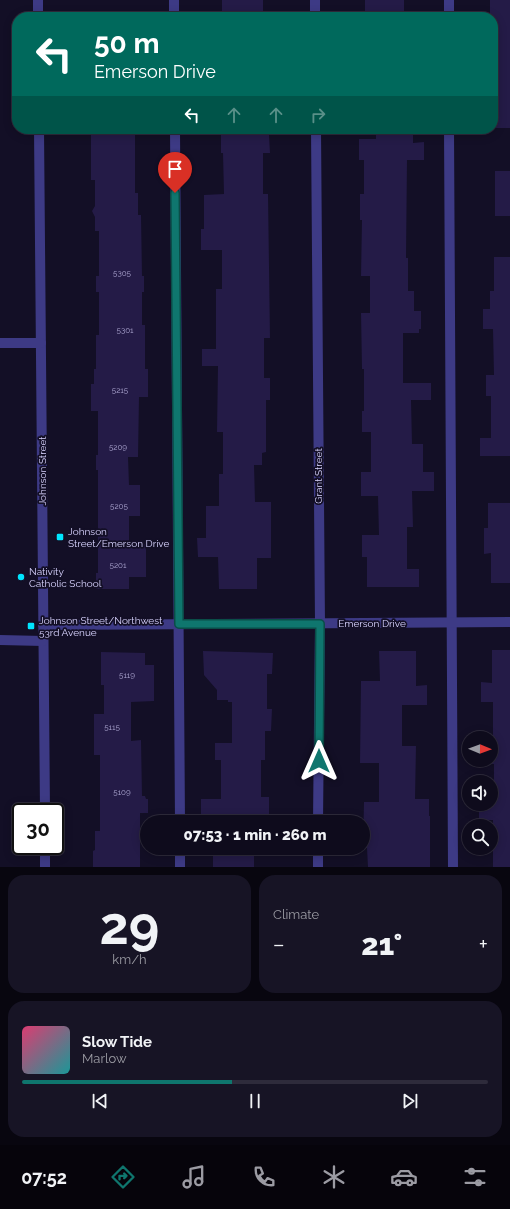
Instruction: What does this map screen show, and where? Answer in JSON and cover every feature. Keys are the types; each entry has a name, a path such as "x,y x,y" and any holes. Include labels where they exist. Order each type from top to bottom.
{"street":[{"path":"38,0 38,12"},
{"path":"174,0 174,12"},
{"path":"315,0 315,12"},
{"path":"449,0 449,12"},
{"name":"Johnson Street","path":"39,134 45,803"},
{"path":"175,134 180,815"},
{"name":"Grant Street","path":"316,134 320,624 318,815"},
{"path":"449,134 453,867"},
{"path":"0,343 41,342"},
{"name":"Emerson Drive","path":"43,625 510,622"},
{"path":"0,640 43,640"},
{"path":"45,855 45,867"},
{"path":"180,855 180,867"},
{"path":"318,855 318,867"}],"building":[{"path":"222,0 263,0 263,12 222,12"},
{"path":"365,0 404,0 404,12 365,12"},
{"path":"490,0 510,0 510,128 498,128 498,12 490,12"},
{"path":"91,134 135,134 135,193 138,193 138,215 141,215 142,276 144,276 144,292 142,292 142,325 145,325 145,369 148,369 148,397 139,397 138,457 128,457 129,485 140,485 140,516 129,516 129,544 146,544 146,577 129,577 129,589 96,589 96,573 98,573 98,470 96,470 96,455 98,455 98,411 91,411 91,384 94,384 94,369 96,369 96,335 99,335 99,292 96,292 96,276 99,276 99,231 95,231 95,217 92,211 95,206 95,180 91,180"},
{"path":"221,134 269,135 270,153 263,153 263,194 268,194 270,338 264,338 264,378 270,378 270,400 266,400 266,452 262,453 262,465 254,465 255,502 271,502 271,558 257,558 257,589 219,589 218,557 198,557 197,538 206,538 206,506 219,506 219,474 223,474 223,432 217,432 218,366 202,366 202,349 216,349 216,289 222,289 222,250 201,250 201,229 204,229 204,195 224,194 223,153 221,153"},
{"path":"376,134 413,134 413,143 424,142 424,160 407,160 406,258 408,258 408,291 414,291 414,311 421,311 421,329 419,329 419,333 403,333 403,383 431,383 431,400 411,400 412,444 423,444 423,472 434,472 434,491 412,491 413,527 407,527 407,569 419,569 419,587 367,587 367,557 362,557 362,535 379,535 378,496 361,496 361,472 371,472 371,432 362,432 362,411 364,411 364,369 362,369 361,313 370,313 370,276 361,276 362,220 360,220 360,194 364,194 364,160 359,160 359,139 376,139"},
{"path":"495,171 510,171 510,216 495,216"},
{"path":"494,257 510,257 510,456 480,456 480,438 491,438 491,396 486,396 486,375 494,375 493,329 483,329 483,309 490,309 490,291 494,291"},
{"path":"488,503 510,503 510,583 491,583 491,553 484,554 484,528 488,528"},
{"path":"492,650 510,650 510,867 493,867 493,855 498,855 498,819 479,819 479,811 498,811 498,775 494,775 494,767 498,767 498,731 493,731 493,702 481,702 481,682 492,683"},
{"path":"203,651 273,653 272,674 267,674 267,709 272,709 271,731 265,731 265,760 261,760 261,797 269,797 269,815 201,815 201,799 221,799 221,760 215,760 215,743 232,743 232,702 228,702 228,700 217,700 217,690 204,675"},
{"path":"379,651 416,651 416,686 427,685 427,705 402,705 402,746 416,746 415,799 429,799 430,867 368,867 367,855 370,855 370,815 364,815 364,802 379,802 379,763 360,763 361,681 380,681"},
{"path":"101,652 145,653 145,665 154,665 154,701 131,702 131,741 141,740 142,796 145,796 146,799 148,799 148,813 140,813 140,867 93,867 95,831 100,831 100,755 94,755 94,714 104,714 104,685 101,685"},
{"path":"213,855 254,855 254,867 213,867"}],"place":[{"name":"Johnson Street/Emerson Drive","path":"60,537"},
{"name":"Nativity Catholic School","path":"21,577"},
{"name":"Johnson Street/Northwest 53rd Avenue","path":"31,626"}],"route":[{"path":"175,193 179,624 320,624 319,761"}]}
